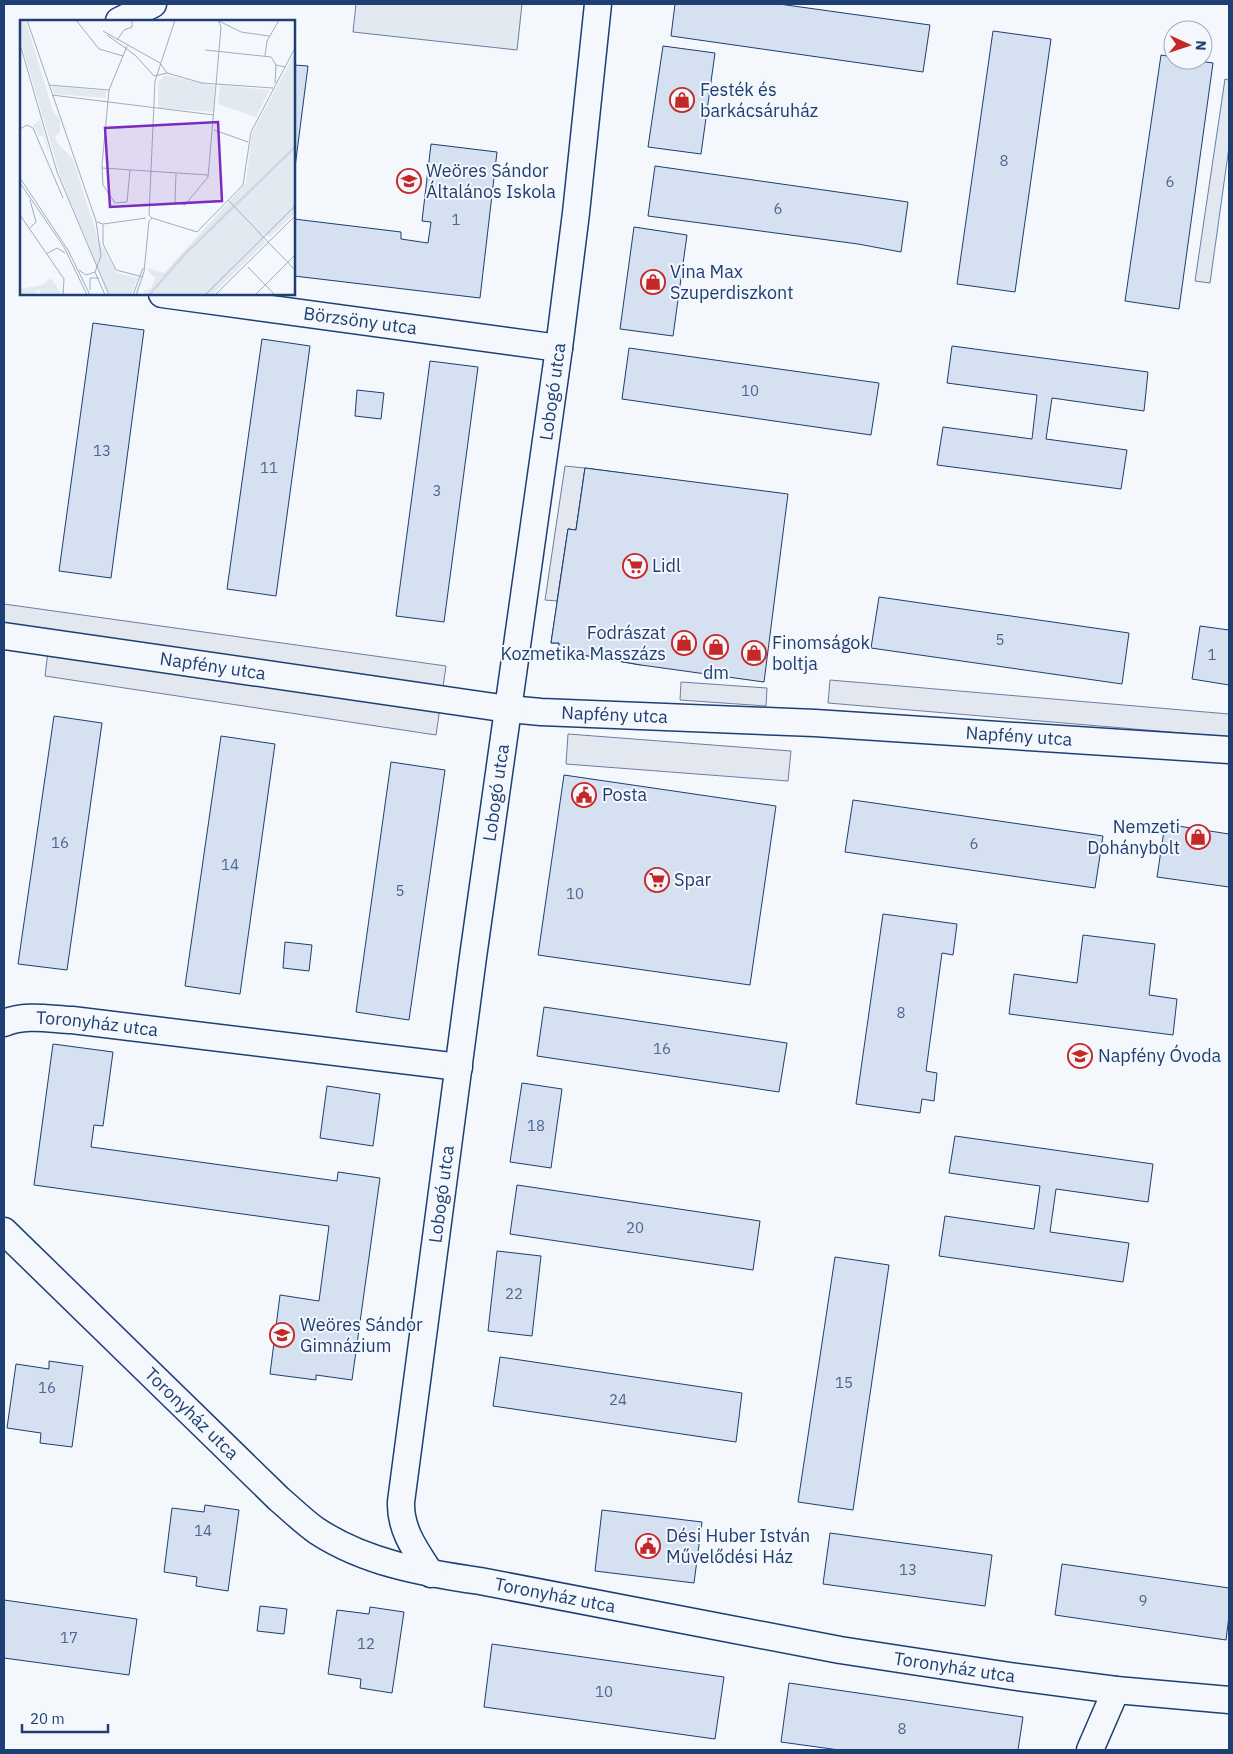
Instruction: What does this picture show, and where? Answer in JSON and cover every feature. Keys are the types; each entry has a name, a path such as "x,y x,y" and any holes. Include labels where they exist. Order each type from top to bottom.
{"street":[{"path":"121,20 154,4"},
{"name":"Lobogó utca","path":"431,1574 408,1537 401,1515 406,1465 508,709 559,348 576,213 598,4"},
{"name":"Börzsöny utca","path":"169,295 559,348"},
{"name":"Napfény utca","path":"4,636 508,709 541,712 815,722 1229,750"},
{"name":"Toronyház utca","path":"4,1022 13,1019 30,1018 72,1020 459,1067"},
{"name":"Toronyház utca","path":"4,1231 279,1499 316,1530 341,1545 390,1564 431,1574 499,1585 840,1650 1116,1690 1229,1700"},
{"path":"1090,1750 1116,1690"}],"shaded area":[{"path":"356,4 522,4 517,50 353,32"},
{"path":"1225,79 1229,80 1229,147 1210,283 1195,281"},
{"path":"565,466 585,468 576,530 568,529 557,601 545,600"},
{"path":"4,604 446,666 436,735 45,676 49,643 4,636"},
{"path":"830,680 1229,714 1229,737 828,703"},
{"path":"681,682 767,688 766,706 680,700"},
{"path":"568,734 791,751 788,781 566,764"}],"building":[{"path":"675,4 779,4 930,25 923,72 671,36"},
{"path":"993,31 1051,39 1015,292 957,284"},
{"name":"Festék és barkácsáruház","path":"663,46 715,53 701,154 648,147"},
{"path":"1161,55 1163,55 1163,70 1212,70 1179,309 1125,301"},
{"path":"295,65 308,66 295,167"},
{"path":"431,144 497,152 480,298 295,276 295,219 401,232 401,239 428,243 431,222 422,221"},
{"path":"655,166 908,202 901,252 858,244 648,216"},
{"name":"Vina Max Szuperdiszkont","path":"634,227 687,235 673,336 620,329"},
{"path":"93,323 144,330 111,578 59,571"},
{"path":"262,339 310,346 276,596 227,589"},
{"path":"952,346 1148,372 1144,411 1052,398 1046,439 1127,450 1121,489 937,465 943,427 1032,439 1037,395 947,383"},
{"path":"629,348 879,383 871,435 622,399"},
{"path":"430,361 478,367 444,622 396,616"},
{"path":"357,390 384,393 381,419 355,416"},
{"name":"Lidl","path":"585,468 718,486 699,610 675,607 667,657 642,653 641,665 559,651 559,643 551,643 568,529 576,530"},
{"name":"Lidl","path":"585,468 788,494 764,682 641,665 559,651 559,643 551,643 568,529 576,530"},
{"path":"879,597 1129,633 1122,684 871,648"},
{"path":"1200,626 1229,630 1229,685 1192,679"},
{"path":"54,716 102,723 67,970 18,964"},
{"path":"221,736 275,744 240,994 185,986"},
{"path":"391,762 445,770 409,1020 356,1012"},
{"name":"Spar","path":"564,775 776,806 750,985 538,955"},
{"path":"853,800 1103,836 1095,888 845,852"},
{"path":"1165,824 1229,834 1229,887 1157,877"},
{"path":"883,914 957,924 953,955 942,953 926,1071 937,1073 934,1101 922,1099 920,1113 856,1104"},
{"path":"1083,935 1155,944 1149,995 1177,999 1173,1035 1009,1014 1014,974 1077,983"},
{"path":"285,942 312,945 309,971 283,968"},
{"path":"544,1007 787,1043 779,1092 537,1056"},
{"path":"53,1044 113,1052 103,1126 94,1125 91,1147 337,1181 338,1172 380,1178 352,1380 316,1375 316,1380 270,1374 280,1295 319,1301 329,1226 34,1185"},
{"path":"522,1083 562,1089 551,1168 510,1162"},
{"path":"327,1086 380,1094 373,1146 320,1138"},
{"path":"955,1136 1153,1164 1148,1202 1056,1189 1050,1232 1129,1243 1123,1282 939,1256 945,1216 1034,1229 1040,1186 949,1173"},
{"path":"517,1185 760,1221 753,1270 510,1234"},
{"path":"497,1251 541,1256 532,1336 488,1331"},
{"path":"835,1257 889,1265 853,1510 798,1502"},
{"path":"500,1357 742,1393 736,1442 493,1406"},
{"path":"49,1361 83,1366 72,1447 40,1443 41,1433 7,1428 16,1364 49,1369"},
{"path":"205,1505 239,1510 228,1591 196,1586 197,1577 164,1572 172,1508 204,1512"},
{"name":"Dési Huber István Művelődési Ház","path":"602,1510 702,1522 694,1583 595,1571"},
{"path":"830,1533 992,1555 985,1606 823,1584"},
{"path":"1062,1564 1229,1588 1229,1616 1226,1640 1055,1615"},
{"path":"4,1600 137,1619 129,1675 4,1658"},
{"path":"260,1606 287,1609 284,1634 257,1631"},
{"path":"370,1607 404,1612 392,1693 360,1688 361,1679 328,1674 337,1610 369,1614"},
{"path":"492,1644 724,1677 715,1739 484,1707"},
{"path":"789,1683 1023,1717 1018,1750 839,1750 781,1742"}],"place":[{"name":"Festék és barkácsáruház","path":"682,100"},
{"name":"Weöres Sándor Általános Iskola","path":"409,181"},
{"name":"Vina Max Szuperdiszkont","path":"653,282"},
{"name":"Lidl","path":"635,566"},
{"name":"Fodrászat Kozmetika Masszázs","path":"684,643"},
{"name":"dm","path":"716,647"},
{"name":"Finomságok boltja","path":"754,653"},
{"name":"Posta","path":"584,795"},
{"name":"Nemzeti Dohánybolt","path":"1198,837"},
{"name":"Spar","path":"657,880"},
{"name":"Napfény Óvoda","path":"1080,1056"},
{"name":"Weöres Sándor Gimnázium","path":"282,1335"},
{"name":"Dési Huber István Művelődési Ház","path":"648,1546"}]}
